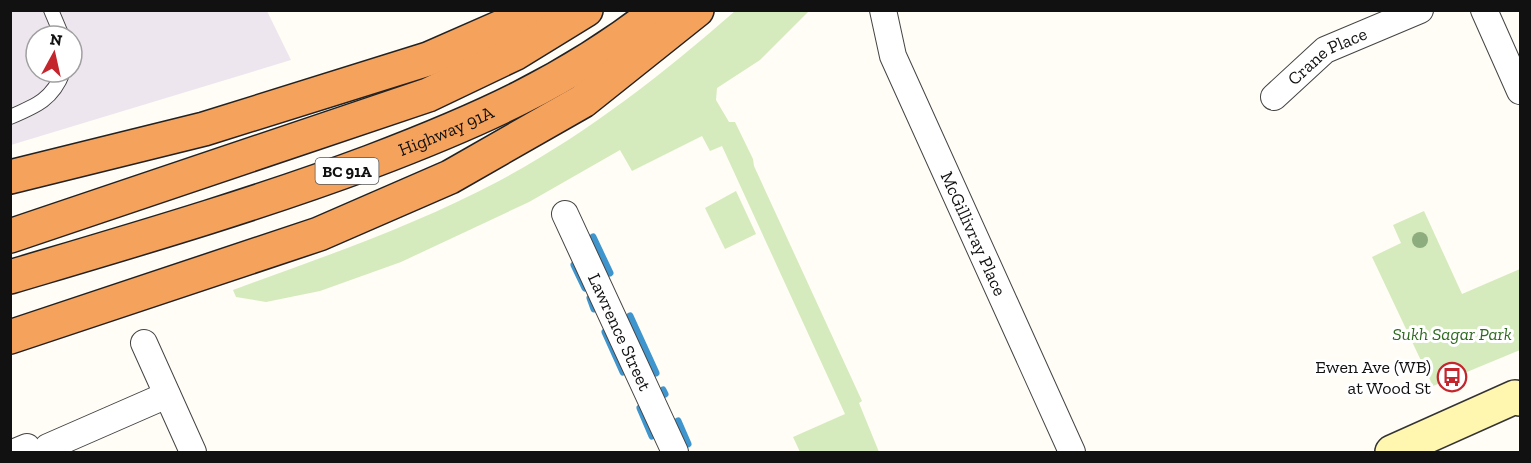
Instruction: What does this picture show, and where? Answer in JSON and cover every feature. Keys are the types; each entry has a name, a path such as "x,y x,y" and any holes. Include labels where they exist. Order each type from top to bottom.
{"highway":[{"path":"10,177 204,129 428,59 540,10"},
{"name":"BC 91A","path":"10,236 428,95 516,53 586,10"},
{"name":"Highway 91A","path":"10,277 309,185 454,130 547,86 621,40 659,10"},
{"path":"10,337 319,234 450,177 583,101 697,10"}],"street":[{"name":"McGillivray Place","path":"884,10 893,57 1072,453"},
{"name":"Crane Place","path":"1274,96 1325,50 1420,10"},
{"path":"1484,10 1521,91"},
{"name":"Lawrence Street","path":"565,214 675,453"},
{"path":"144,343 193,453"},
{"path":"1392,453 1519,391"},
{"path":"30,449 167,395"}],"lane":[{"path":"51,10 57,24"},
{"path":"10,117 44,103 59,84"}],"shaded area":[{"path":"11,11 267,11 291,60 11,145"}],"green space":[{"path":"735,11 809,11 760,60 717,88 716,100 729,122 735,122 753,159 754,166 862,401 859,403 879,452 800,452 793,437 845,414 722,146 710,151 702,136 632,171 620,150 529,202 401,262 320,291 266,302 236,297 233,290 401,227 467,197 531,163 622,103"},
{"path":"736,191 756,234 725,249 705,208"},
{"name":"Sukh Sagar Park","path":"1424,211 1462,294 1520,269 1520,350 1433,386 1372,257 1401,243 1393,225"}],"waterway":[{"path":"593,237 610,273"},
{"path":"574,265 585,288"},
{"path":"590,298 594,309"},
{"path":"630,316 656,373"},
{"path":"605,332 623,372"},
{"path":"663,390 665,394"},
{"path":"640,408 652,436"},
{"path":"678,421 688,444"}],"place":[{"name":"Ewen Ave (WB) at Wood St","path":"1452,377"}]}
